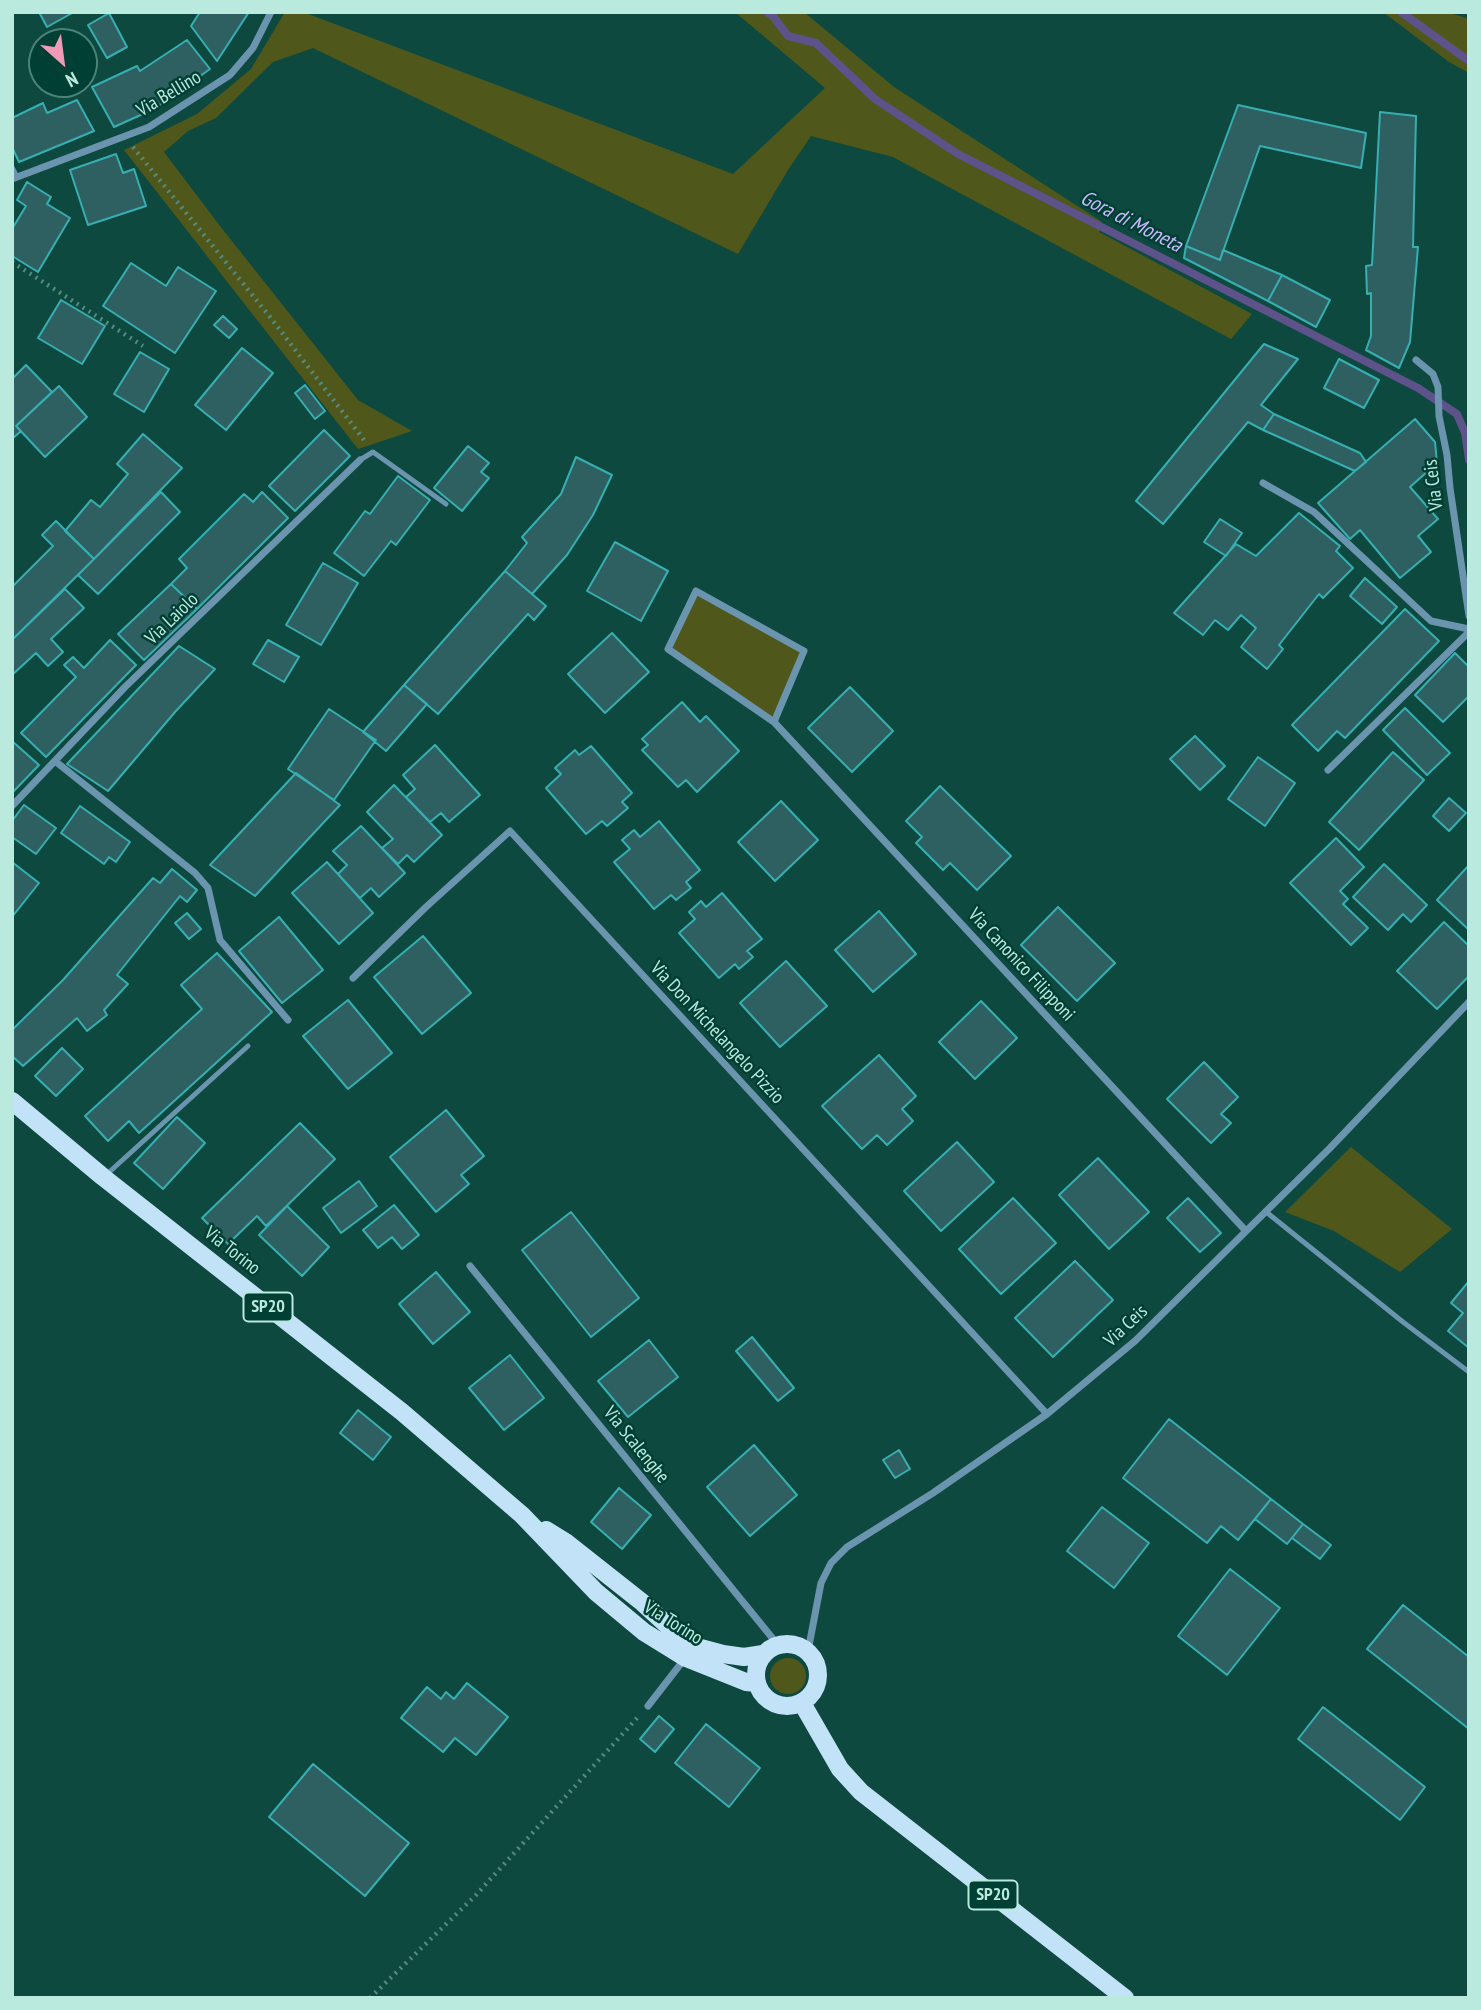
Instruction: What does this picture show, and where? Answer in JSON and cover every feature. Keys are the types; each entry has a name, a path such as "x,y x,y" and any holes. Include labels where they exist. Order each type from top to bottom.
{"main road":[{"name":"Via Torino","path":"12,1101 103,1177 402,1412 522,1515 596,1592 644,1632 690,1652 746,1682 757,1683"},
{"name":"SP20","path":"770,1649 788,1643 808,1651"},
{"name":"Via Torino","path":"690,1652 744,1657 770,1649"},
{"path":"757,1683 756,1664 770,1649"},
{"path":"802,1703 816,1688 818,1678 818,1668 808,1651"},
{"name":"SP20","path":"757,1683 764,1697 772,1703 782,1706 802,1703 840,1769 860,1792 1125,1998"}],"street":[{"name":"Via Bellino","path":"15,178 149,127 230,75 253,48 271,12"},
{"name":"Via Ceis","path":"1416,360 1433,374 1438,387 1439,416 1447,455 1469,616"},
{"name":"Via Laiolo","path":"12,806 125,687 360,460"},
{"path":"1263,483 1314,512 1431,621 1469,631"},
{"name":"Via Canonico Filipponi","path":"774,722 804,651 695,591 668,649 774,722 1245,1230"},
{"path":"1328,770 1469,631"},
{"path":"55,761 195,873 208,888 220,940 288,1020"},
{"name":"Via Don Michelangelo Pizzio","path":"353,978 510,831 1047,1414"},
{"name":"Via Ceis","path":"808,1651 821,1583 831,1563 847,1548 933,1493 1047,1414 1135,1341 1330,1148 1469,1002"},
{"name":"Via Scalenghe","path":"470,1266 770,1649"},
{"path":"648,1706 690,1652"}],"lane":[{"path":"12,167 15,178"},
{"path":"360,460 373,452 446,504"},
{"path":"103,1177 248,1046"},
{"path":"1265,1212 1469,1372"}],"path":[{"path":"124,136 270,317 373,452"},
{"path":"12,262 143,346"},
{"path":"370,1998 475,1895 648,1706"}],"green space":[{"path":"285,12 303,12 733,174 825,88 735,12 804,12 894,87 1102,222 1099,232 1252,314 1231,339 893,157 811,136 738,254 313,48 273,62 216,118 188,131 164,152 358,400 412,431 358,449 124,150 197,114 251,69"},
{"path":"1383,12 1447,12 1469,19 1469,73 1449,62"},
{"path":"696,591 804,651 774,722 668,649"},
{"path":"1351,1147 1452,1229 1400,1272 1334,1231 1285,1212"},
{"path":"788,1658 800,1664 806,1676 800,1688 788,1694 776,1688 770,1676 776,1664"}],"building":[{"path":"39,12 74,12 47,27"},
{"path":"200,12 249,12 217,61 191,26"},
{"path":"109,13 127,47 107,58 98,42 98,28 90,28 88,25"},
{"path":"187,40 210,69 154,109 114,127 98,98 98,84 137,66 140,71"},
{"path":"77,100 94,131 19,162 12,147 12,118 43,103 47,113"},
{"path":"1238,105 1366,133 1361,168 1260,146 1220,260 1186,246"},
{"path":"1380,112 1416,116 1413,247 1418,247 1410,342 1399,368 1366,350 1371,336 1371,293 1367,294 1366,266 1372,265"},
{"path":"116,154 123,173 134,169 146,206 88,225 70,170"},
{"path":"27,182 51,197 47,204 70,218 38,272 12,256 12,229 26,206 17,200"},
{"path":"1186,246 1220,260 1223,250 1282,275 1268,301 1184,258"},
{"path":"131,263 166,286 178,267 216,291 175,353 103,306"},
{"path":"1282,275 1330,300 1316,327 1268,301"},
{"path":"61,300 105,326 82,364 38,338"},
{"path":"223,316 237,329 229,338 214,325"},
{"path":"1264,344 1298,359 1261,405 1274,414 1263,430 1248,422 1163,524 1136,501"},
{"path":"242,348 273,373 226,430 195,405"},
{"path":"140,352 169,369 144,412 114,394"},
{"path":"1339,359 1379,380 1364,408 1324,388"},
{"path":"26,365 52,392 16,426 21,431 12,439 12,379"},
{"path":"305,385 325,411 315,419 295,393"},
{"path":"59,386 87,417 45,457 16,426"},
{"path":"1274,414 1360,453 1366,462 1355,471 1263,430"},
{"path":"1415,419 1435,442 1437,463 1410,487 1438,519 1418,536 1431,552 1400,578 1360,530 1350,539 1318,503"},
{"path":"324,430 350,456 295,511 269,486"},
{"path":"143,434 182,468 94,559 65,531 91,500 100,507 128,474 117,464"},
{"path":"468,446 489,463 481,472 489,478 462,511 434,488"},
{"path":"576,457 612,475 593,515 567,555 532,594 505,571 527,543 522,537 561,494"},
{"path":"398,476 430,500 396,545 391,541 364,576 334,553 365,511 370,514"},
{"path":"161,492 180,512 98,594 78,575"},
{"path":"262,492 288,518 197,609 171,584 187,568 179,559 244,494 253,502"},
{"path":"1299,513 1340,546 1336,551 1353,568 1323,598 1319,594 1279,645 1283,649 1267,669 1241,647 1256,628 1241,615 1228,630 1215,620 1203,635 1174,613 1236,544 1256,556"},
{"path":"1220,519 1242,533 1226,556 1204,542"},
{"path":"56,521 94,559 14,638 12,587 53,546 42,535"},
{"path":"615,542 668,571 641,621 587,591"},
{"path":"323,563 358,583 321,645 286,625"},
{"path":"505,571 546,606 534,620 528,614 438,714 404,685"},
{"path":"1365,578 1397,607 1382,624 1350,596"},
{"path":"171,584 197,609 144,660 118,634"},
{"path":"65,589 84,608 51,639 63,652 48,666 36,653 12,675 12,636 14,638"},
{"path":"1405,609 1439,641 1345,738 1337,731 1318,751 1292,725"},
{"path":"612,633 649,672 605,713 568,674"},
{"path":"110,640 136,665 46,757 21,733 76,677 64,665 73,657 84,668"},
{"path":"268,640 299,657 284,682 253,664"},
{"path":"179,646 215,669 108,791 67,764"},
{"path":"1455,653 1469,667 1469,696 1443,722 1415,695"},
{"path":"404,685 427,704 386,751 363,732"},
{"path":"850,687 893,731 852,772 808,728"},
{"path":"682,702 700,722 706,716 739,751 697,792 686,780 678,787 642,750 648,745 642,739"},
{"path":"1405,708 1450,753 1427,775 1383,730"},
{"path":"329,709 376,740 334,800 288,769"},
{"path":"1195,736 1225,766 1200,790 1170,759"},
{"path":"12,741 39,765 12,793"},
{"path":"435,745 480,795 449,822 441,813 430,822 406,797 415,789 403,775"},
{"path":"591,746 632,793 622,802 628,808 607,826 602,821 586,834 546,788 561,774 555,768 575,750 579,755"},
{"path":"1393,752 1424,780 1359,850 1329,822"},
{"path":"1258,757 1295,783 1265,826 1228,799"},
{"path":"296,773 340,805 255,896 210,865"},
{"path":"394,785 442,835 414,862 407,855 398,864 382,848 393,839 367,812"},
{"path":"940,786 1011,856 977,890 950,863 943,870 916,843 922,837 906,821"},
{"path":"1449,798 1466,813 1449,831 1433,816"},
{"path":"781,801 818,840 775,881 738,842"},
{"path":"24,805 56,828 36,854 12,837 12,821"},
{"path":"80,806 130,842 116,862 109,857 104,864 61,833"},
{"path":"659,821 700,870 686,882 691,888 676,900 671,895 654,909 614,862 630,849 622,840 634,830 640,837"},
{"path":"361,826 405,873 379,897 371,888 360,898 338,874 347,865 333,851"},
{"path":"1336,838 1364,867 1340,891 1348,899 1343,904 1368,928 1351,945 1290,883"},
{"path":"12,862 39,883 12,917"},
{"path":"327,862 373,913 339,944 292,893"},
{"path":"1384,864 1427,905 1411,922 1403,914 1388,930 1353,897"},
{"path":"1469,865 1469,930 1437,900"},
{"path":"172,869 197,890 187,902 180,896 117,975 128,984 104,1010 107,1015 87,1031 77,1018 23,1066 12,1056 12,1030 63,980 153,878 160,883"},
{"path":"722,893 762,939 747,951 753,957 739,969 735,964 719,978 679,933 695,919 689,912 701,901 706,907"},
{"path":"1058,907 1115,963 1077,1001 1021,945"},
{"path":"879,911 916,954 873,992 835,950"},
{"path":"187,913 201,929 189,939 175,923"},
{"path":"279,917 323,970 282,1003 239,951"},
{"path":"1444,922 1469,946 1469,976 1437,1009 1397,971"},
{"path":"423,936 471,993 422,1034 374,977"},
{"path":"217,953 272,1012 139,1133 129,1121 108,1141 85,1116 202,1009 181,985"},
{"path":"786,961 827,1006 780,1047 740,1003"},
{"path":"348,1000 392,1053 348,1089 303,1036"},
{"path":"981,1001 1017,1038 975,1079 939,1042"},
{"path":"62,1048 83,1069 56,1096 35,1076"},
{"path":"879,1055 916,1096 902,1109 913,1121 887,1145 877,1135 862,1149 822,1106"},
{"path":"1204,1062 1238,1097 1221,1114 1231,1123 1211,1143 1167,1099"},
{"path":"446,1110 484,1156 461,1175 469,1184 436,1212 390,1157"},
{"path":"177,1117 205,1143 163,1189 134,1163"},
{"path":"300,1123 335,1159 266,1226 257,1216 228,1244 202,1218"},
{"path":"957,1142 994,1182 941,1231 904,1191"},
{"path":"1098,1158 1149,1212 1109,1249 1059,1195"},
{"path":"359,1181 377,1206 341,1233 323,1208"},
{"path":"1013,1198 1056,1243 1001,1294 959,1249"},
{"path":"1188,1198 1221,1233 1200,1252 1167,1218"},
{"path":"394,1205 419,1235 402,1249 392,1237 378,1248 363,1230"},
{"path":"287,1206 329,1247 302,1276 259,1235"},
{"path":"571,1212 639,1298 591,1337 522,1250"},
{"path":"1075,1261 1113,1300 1053,1357 1015,1318"},
{"path":"436,1272 470,1312 433,1344 399,1304"},
{"path":"1469,1281 1469,1348 1448,1331 1463,1313 1451,1303"},
{"path":"752,1337 794,1388 778,1401 736,1351"},
{"path":"649,1340 678,1377 628,1417 598,1381"},
{"path":"510,1355 544,1398 504,1430 469,1388"},
{"path":"358,1410 391,1437 373,1460 340,1433"},
{"path":"1169,1419 1271,1499 1238,1540 1221,1526 1207,1543 1123,1478"},
{"path":"754,1445 797,1495 750,1536 707,1487"},
{"path":"899,1450 910,1469 895,1478 883,1460"},
{"path":"619,1488 651,1515 622,1549 591,1522"},
{"path":"1271,1499 1303,1524 1287,1544 1255,1519"},
{"path":"1102,1507 1149,1543 1114,1588 1067,1551"},
{"path":"1303,1524 1331,1545 1320,1559 1292,1538"},
{"path":"1230,1569 1280,1608 1227,1675 1178,1636"},
{"path":"1403,1605 1469,1657 1469,1729 1367,1649"},
{"path":"467,1683 508,1717 476,1755 455,1738 443,1752 401,1718 427,1687 441,1699 446,1692 454,1699"},
{"path":"1323,1707 1425,1787 1400,1820 1298,1739"},
{"path":"659,1716 674,1729 655,1752 640,1739"},
{"path":"706,1724 760,1768 729,1807 675,1763"},
{"path":"313,1764 409,1843 365,1896 269,1817"}],"waterway":[{"name":"Gora di Moneta","path":"767,12 788,36 816,43 875,99 958,154 1418,388 1457,414 1465,433 1469,460"},
{"path":"1401,12 1469,61"}]}
